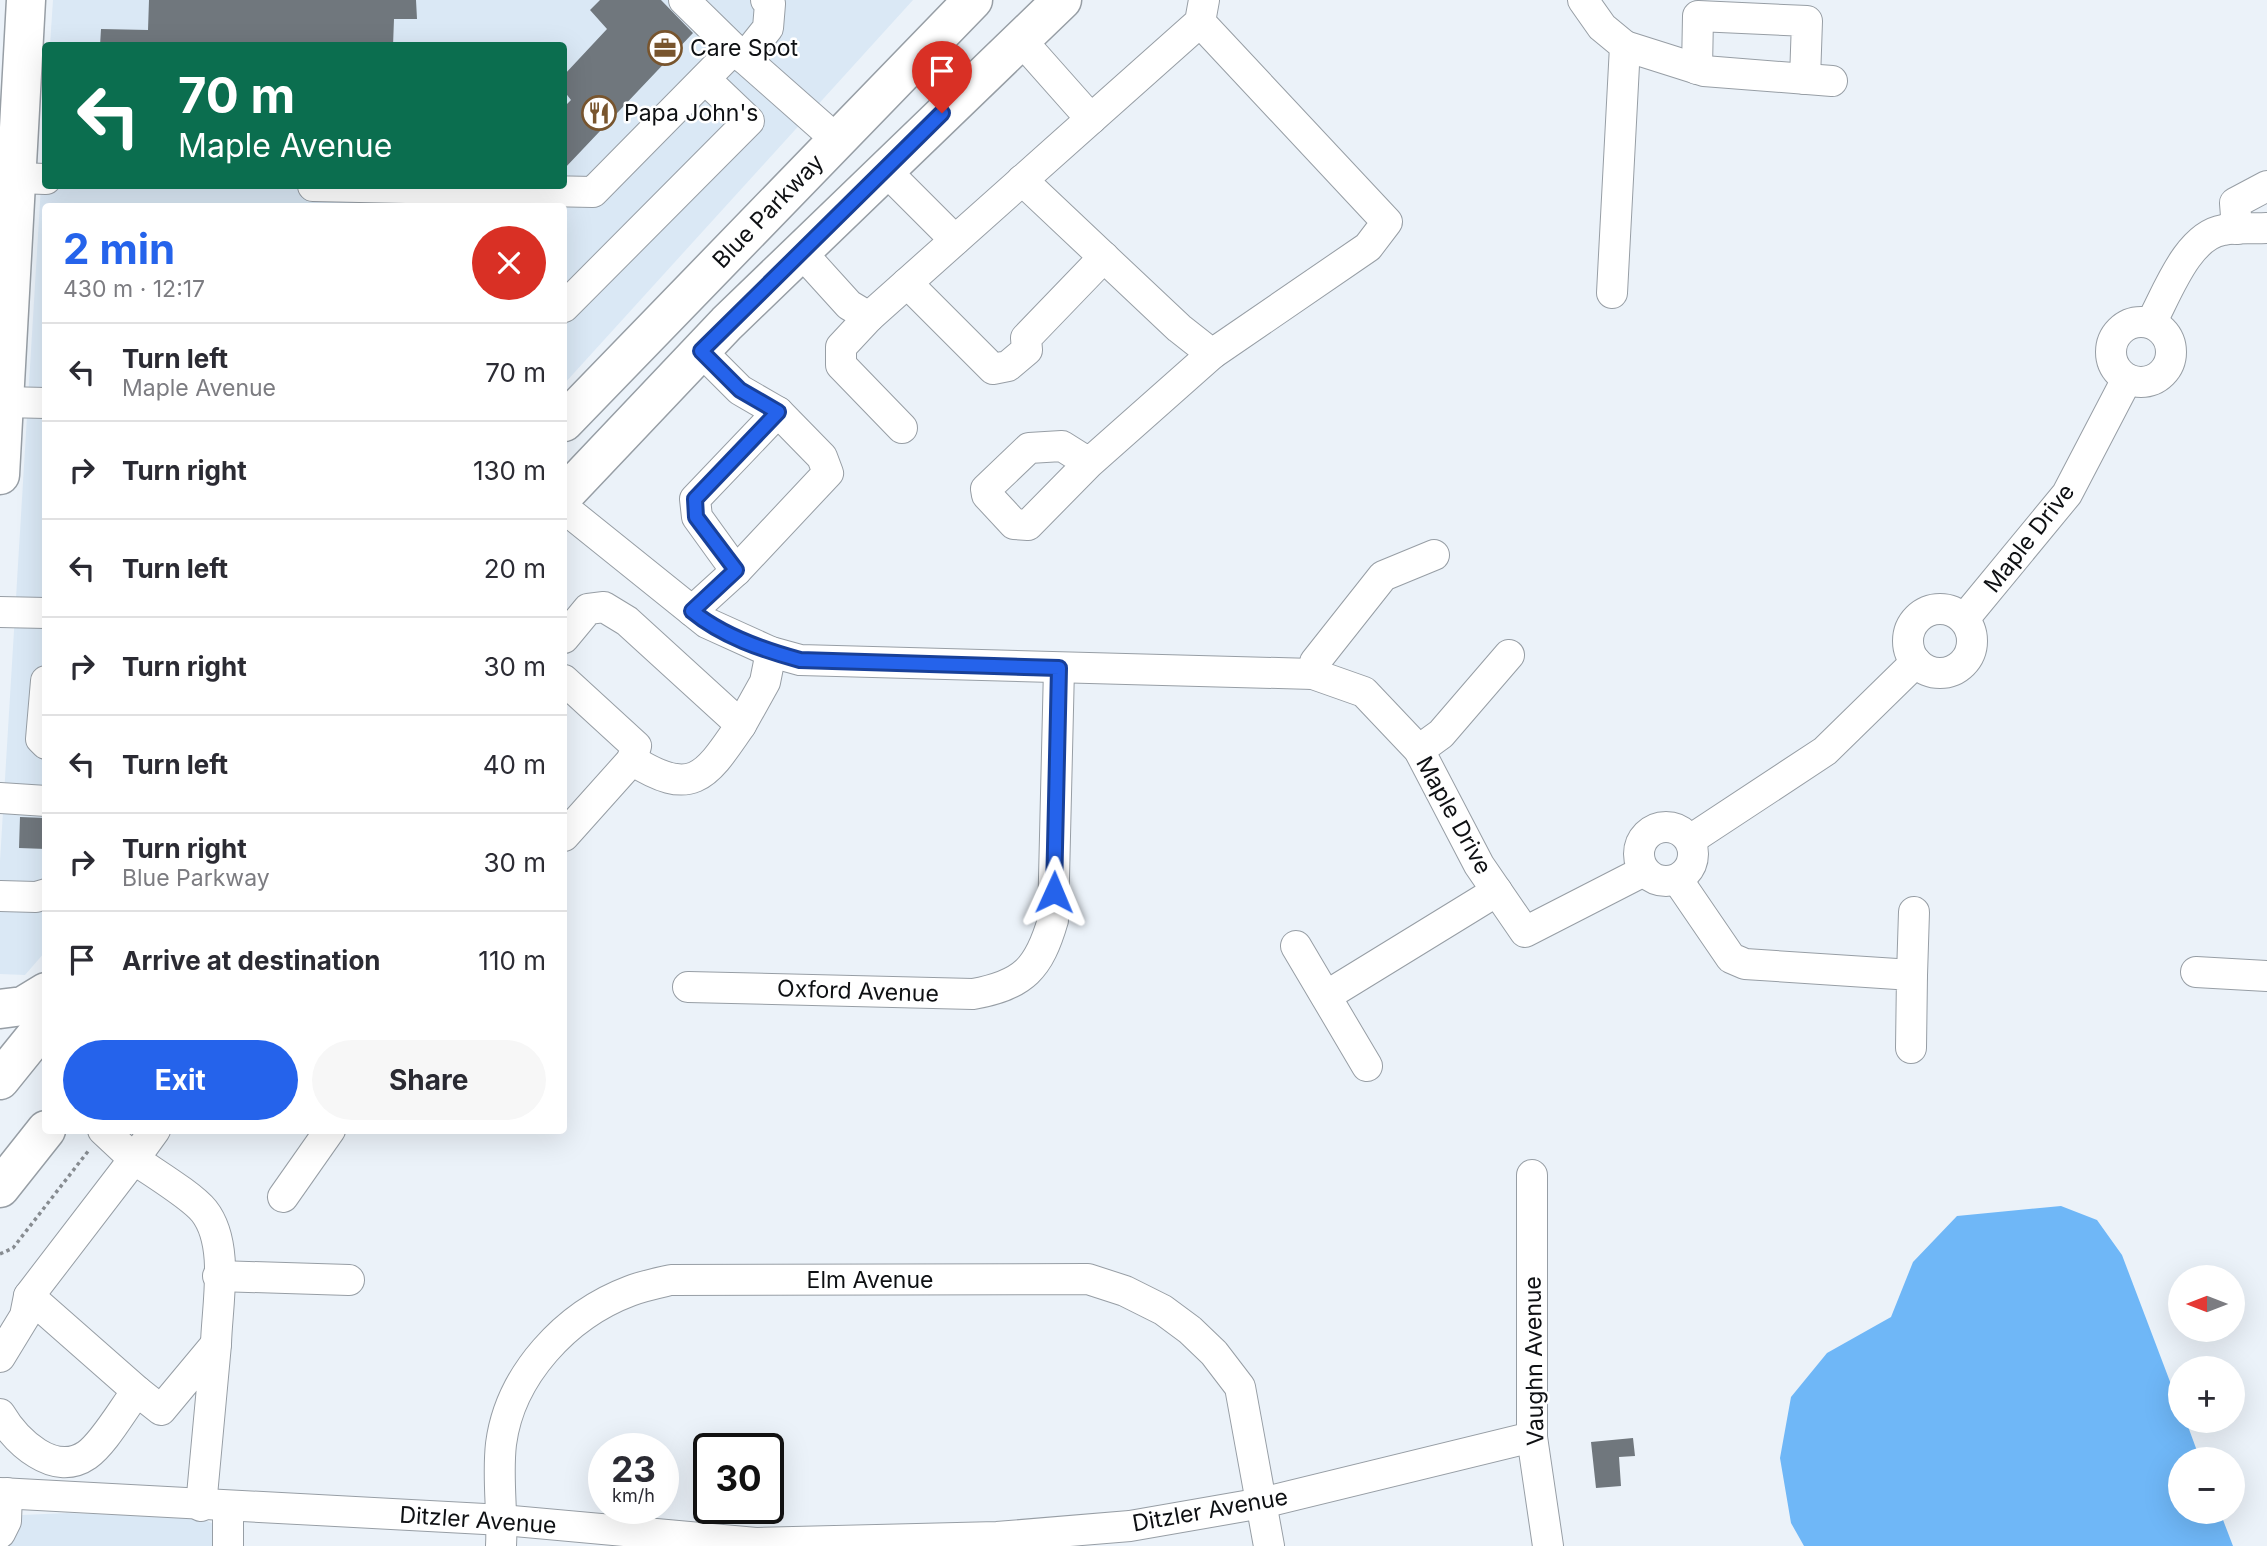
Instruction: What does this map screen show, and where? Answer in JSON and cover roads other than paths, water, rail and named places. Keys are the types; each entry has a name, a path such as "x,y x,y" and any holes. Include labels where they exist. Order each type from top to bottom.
{"main road":[{"path":"0,475 4,402 31,179 11,48 26,0"},
{"name":"Blue Parkway","path":"567,419 973,0"},
{"path":"567,492 800,251 1062,0"},
{"path":"0,1009 23,1006 42,994"},
{"path":"0,1080 42,1028"},
{"path":"0,1188 43,1134"}],"street":[{"path":"684,0 837,140"},
{"path":"337,189 402,197 593,192 705,79 768,28 770,4 766,0"},
{"path":"1583,0 1602,27 1625,46 1697,69 1729,74 1819,80 1807,21 1699,16 1697,69"},
{"path":"902,428 841,365 841,347 869,317 1091,119 1202,11 1387,222 1368,247 1212,354 1089,463"},
{"path":"1020,39 1091,119"},
{"path":"1612,293 1625,46"},
{"path":"567,304 749,121 705,79"},
{"path":"884,169 955,240"},
{"path":"1022,180 1212,354"},
{"path":"2237,229 2235,203 2267,186"},
{"path":"2151,323 2193,245 2221,230 2267,228"},
{"path":"800,251 849,305 869,317"},
{"path":"907,284 993,369 1008,366 1027,349 1026,338 1104,257"},
{"path":"2131,323 2151,323 2159,327 2170,343 2169,363 2164,372 2147,382 2127,379 2113,364 2112,344 2122,328 2131,323"},
{"path":"692,611 736,570 828,473 822,457 778,412 740,390 701,351"},
{"name":"Maple Drive","path":"1964,619 2067,494 2127,379"},
{"path":"4,402 42,403"},
{"path":"736,570 696,517 695,499 778,412"},
{"name":"Maple Drive","path":"567,510 707,623 771,652 800,660 1313,674 1364,692 1419,750 1479,865 1525,932 1644,871"},
{"path":"1313,674 1315,662 1383,576 1434,555"},
{"path":"567,634 588,609 604,607 627,621 741,725"},
{"path":"1934,609 1955,612 1964,619 1973,638 1972,648 1961,665 1943,673 1924,669 1916,662 1908,642 1915,621 1934,609"},
{"path":"0,611 42,613"},
{"path":"632,760 666,779 695,778 712,766 741,725 765,682 771,652"},
{"path":"1419,750 1441,734 1509,655"},
{"path":"1690,840 1825,751 1916,662"},
{"name":"Oxford Avenue","path":"688,987 973,994 998,990 1024,974 1043,952 1053,920 1059,668"},
{"path":"567,683 636,746 632,760 567,833"},
{"path":"0,799 42,801"},
{"path":"1668,826 1677,828 1690,840 1693,859 1684,874 1677,879 1659,880 1644,871 1638,854 1644,836 1651,830 1668,826"},
{"path":"1677,879 1731,958 1745,964 1912,975"},
{"path":"1326,996 1497,891"},
{"path":"0,896 42,895"},
{"path":"1911,1048 1914,912"},
{"path":"1296,946 1367,1066"},
{"path":"2196,972 2267,976"},
{"path":"107,1134 134,1159 203,1210 215,1231 218,1276 214,1506 228,1546"},
{"path":"0,1357 25,1316 29,1296 152,1134"},
{"path":"283,1197 327,1134"},
{"name":"Vaughn Avenue","path":"1532,1175 1532,1437 1548,1546"},
{"path":"218,1276 349,1280"},
{"name":"Elm Avenue","path":"502,1533 498,1483 501,1441 513,1402 533,1365 560,1333 593,1308 631,1290 671,1280 1088,1279 1125,1291 1163,1310 1190,1330 1214,1353 1240,1387 1269,1546"},
{"path":"29,1296 161,1410 216,1344"},
{"path":"0,1414 21,1442 44,1458 63,1463 76,1461 89,1453 137,1391"},
{"name":"Ditzler Avenue","path":"4,1493 214,1506 502,1533 756,1544 998,1542 1130,1526 1262,1503 1532,1437"},
{"path":"0,1532 6,1521 4,1493"}],"water":[{"path":"2061,1206 2097,1220 2122,1255 2168,1376 2168,1433 2190,1433 2196,1447 2168,1447 2168,1524 2225,1524 2233,1546 1804,1546 1791,1523 1780,1458 1791,1397 1827,1353 1891,1317 1913,1262 1957,1216"}],"place":[{"name":"Care Spot","path":"665,48"},
{"name":"Papa John's","path":"599,113"}]}
